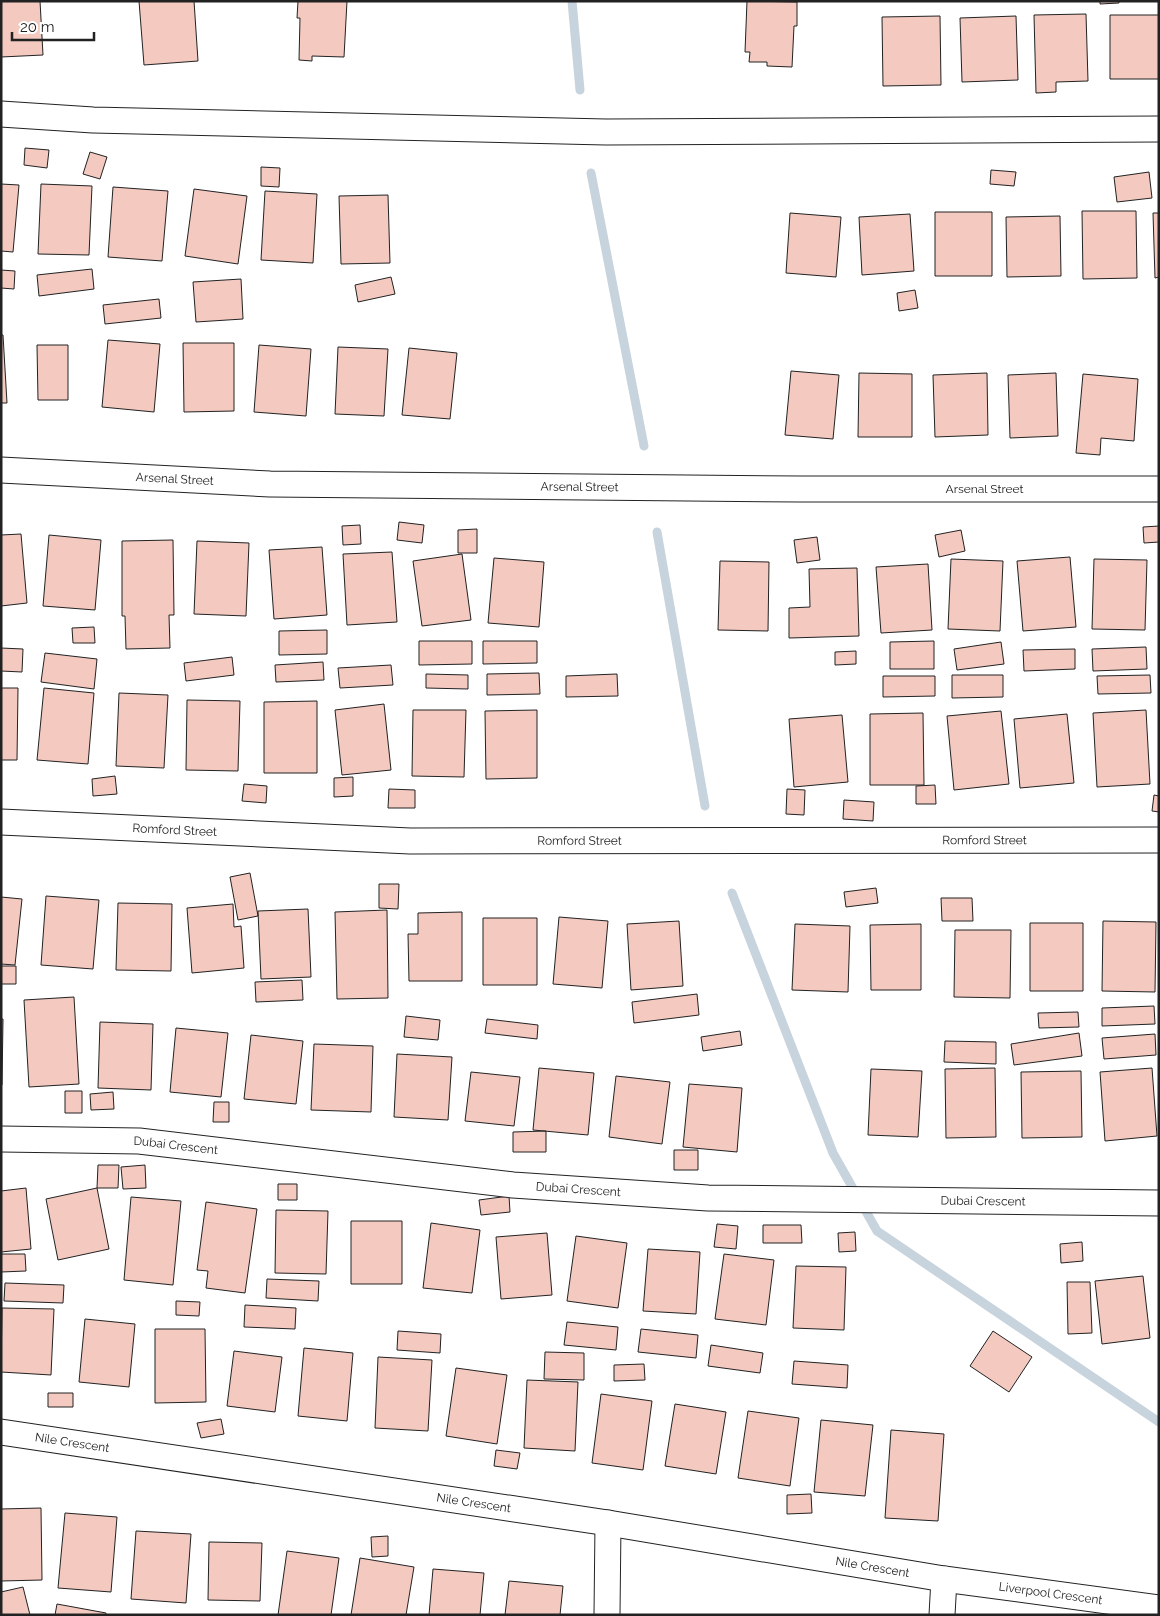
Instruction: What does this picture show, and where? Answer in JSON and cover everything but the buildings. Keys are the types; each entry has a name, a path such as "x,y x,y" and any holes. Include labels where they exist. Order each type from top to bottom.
{"street":[{"path":"1,114 93,120 606,132 1159,129"},
{"name":"Arsenal Street","path":"1,470 270,484 800,489 1159,489"},
{"name":"Romford Street","path":"1,822 410,841 1159,840"},
{"name":"Dubai Crescent","path":"1,1140 139,1141 513,1185 708,1198 1159,1203"},
{"name":"Nile Crescent","path":"1,1432 608,1523 944,1579"},
{"path":"607,1615 608,1523"},
{"path":"942,1615 944,1579"},
{"name":"Liverpool Crescent","path":"944,1579 1159,1608"}],"waterway":[{"path":"572,1 580,90"},
{"path":"591,173 644,446"},
{"path":"657,532 705,806"},
{"path":"732,893 833,1153 877,1231 1159,1422"}]}
